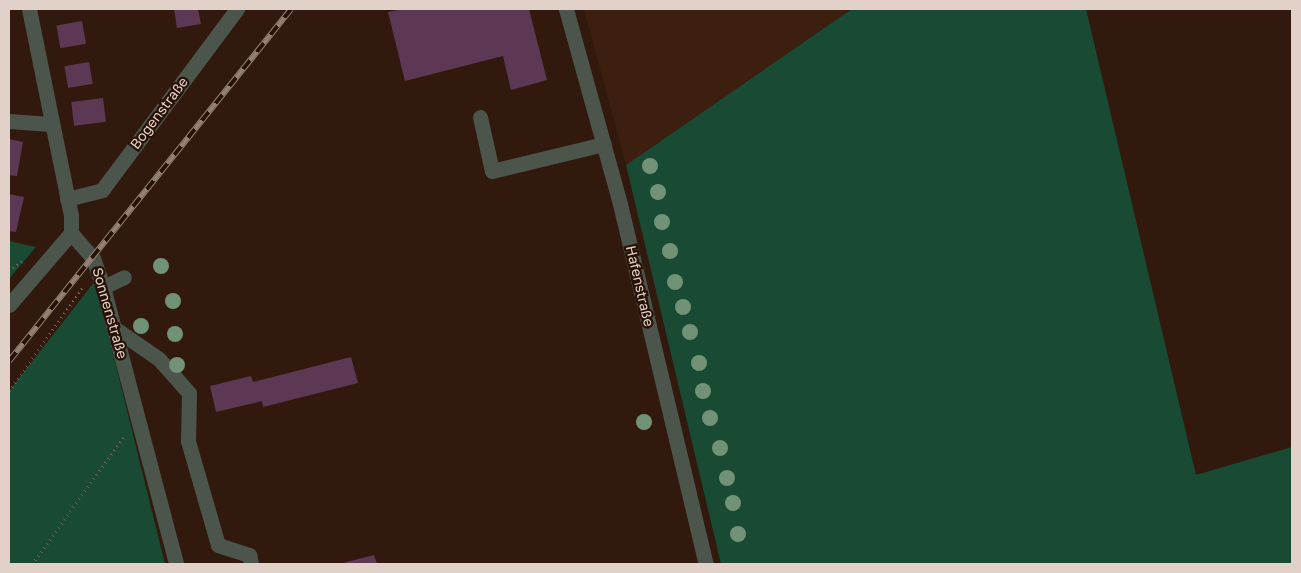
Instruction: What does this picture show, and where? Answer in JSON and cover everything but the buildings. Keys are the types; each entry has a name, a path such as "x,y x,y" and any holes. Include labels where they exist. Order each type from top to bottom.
{"street":[{"name":"Sonnenstraße","path":"29,9 50,124 67,199 71,233 97,268 117,330 137,420 176,564"},
{"name":"Hafenstraße","path":"566,9 604,144 706,564"},
{"name":"Bogenstraße","path":"67,199 102,190 230,12"},
{"path":"480,117 492,171 604,144"},
{"path":"9,121 50,124"},
{"path":"9,305 71,233"},
{"path":"103,287 124,277"},
{"path":"117,330 159,359 189,393 188,441 218,545 249,555 251,564"}],"path":[{"path":"9,271 21,262"},
{"path":"9,390 97,268"},
{"path":"32,564 137,420"}],"shaded area":[{"path":"584,9 852,9 626,165"}],"green space":[{"path":"852,9 1086,9 1196,475 1292,447 1292,564 721,564 626,165"},
{"path":"9,241 36,247 9,279"},
{"path":"95,281 165,564 9,564 9,391"}],"railway":[{"path":"9,361 291,9"}]}
